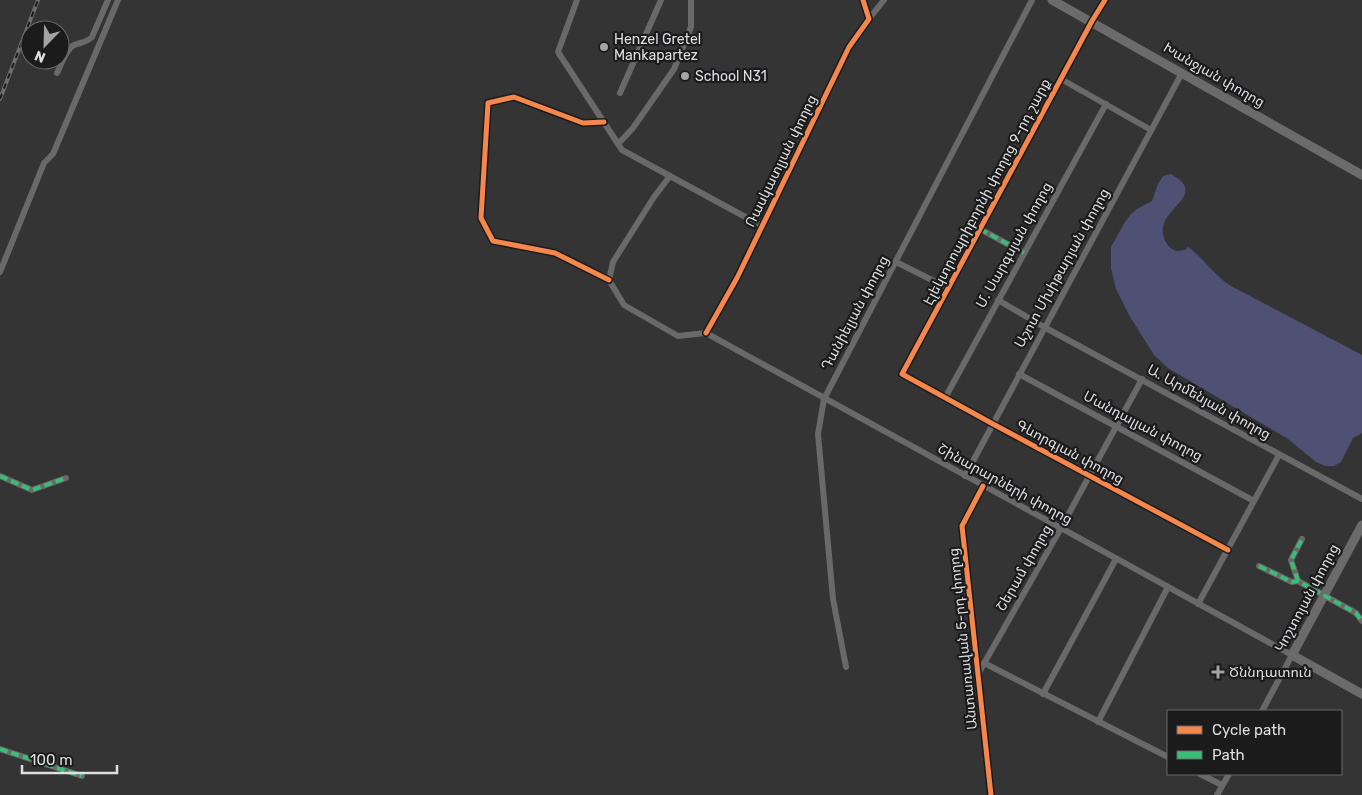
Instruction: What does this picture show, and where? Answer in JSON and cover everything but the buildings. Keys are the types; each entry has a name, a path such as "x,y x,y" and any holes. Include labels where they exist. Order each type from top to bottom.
{"main road":[{"name":"Խանջյան փողոց","path":"1052,0 1362,174"},
{"name":"Կոշտոյան փողոց","path":"1292,655 1362,525"},
{"path":"1292,655 1362,694"}],"street":[{"path":"57,73 68,51 74,45 88,42 92,37 108,0"},
{"path":"0,272 44,164 53,154 118,0"},
{"path":"577,0 558,52 622,150 762,226"},
{"path":"620,93 661,0"},
{"path":"618,144 633,128 674,69 691,27 691,0"},
{"path":"863,0 869,19"},
{"name":"Ռասկատլյան փողոց","path":"706,333 737,278 849,47 884,0"},
{"name":"Դանիելյան փողոց","path":"846,667 833,599 818,434 824,399 1032,0"},
{"name":"Էլեկտրոպրիբորնի փողոց 9-րդ շարք","path":"902,374 1060,79 1105,0"},
{"name":"Աշոտ Մխիթարյան փողոց","path":"965,476 1182,73"},
{"path":"1060,79 1151,130"},
{"path":"604,122 583,122 514,97 488,103 481,218 493,241 555,254 609,280 624,305 678,336 706,333"},
{"name":"Մ. Սարգսյան փողոց","path":"945,398 1106,104"},
{"path":"609,280 613,262 654,196 670,176"},
{"path":"980,229 1024,253"},
{"path":"896,262 948,288"},
{"name":"Ա. Արմենյան փողոց","path":"998,300 1044,327 1362,499"},
{"name":"Շինարարների փողոց","path":"706,333 1292,655"},
{"name":"Գևորգյան փողոց","path":"902,374 1228,550"},
{"name":"Մանդալյան փողոց","path":"1019,374 1254,501"},
{"name":"Շերամ փողոց","path":"978,674 1061,528 1088,475 1142,379"},
{"path":"1198,604 1279,455"},
{"path":"0,476 32,490 66,478"},
{"name":"Անտառավան 5-րդ փողոց","path":"983,486 962,526 991,795"},
{"path":"1298,581 1292,560 1302,539"},
{"path":"1043,694 1116,559"},
{"path":"1259,566 1292,582 1298,581 1356,612 1362,621"},
{"path":"1098,722 1168,587"},
{"name":"Կոշտոյան փողոց","path":"1263,710 1292,655"},
{"path":"984,663 1167,756"},
{"path":"0,748 82,776"},
{"path":"1202,775 1222,786"},
{"path":"1217,795 1228,775"}],"shaded area":[{"path":"1171,174 1185,187 1185,193 1164,223 1164,236 1170,248 1178,251 1185,250 1188,247 1231,286 1362,355 1362,433 1353,438 1341,462 1334,466 1325,466 1316,462 1288,439 1168,368 1154,355 1129,315 1116,289 1111,268 1111,247 1130,215 1152,201 1163,176"}],"railway":[{"path":"0,99 38,0"}],"marked path":[{"path":"980,229 1024,253"},
{"path":"0,476 32,490 66,478"},
{"path":"1298,581 1291,560 1302,539"},
{"path":"1259,566 1292,582 1298,581 1356,613 1362,621"},
{"path":"0,749 82,776"}],"cycle path":[{"path":"706,333 737,278 849,47 869,19 863,0"},
{"path":"1105,0 902,374 1228,550"},
{"path":"604,122 583,123 514,97 488,103 481,218 493,241 555,253 609,280"},
{"path":"983,486 962,526 991,795"}],"place":[{"name":"Henzel Gretel Mankapartez","path":"604,47"},
{"name":"School N31","path":"685,76"},
{"name":"Ծննդատուն","path":"1218,672"}]}
